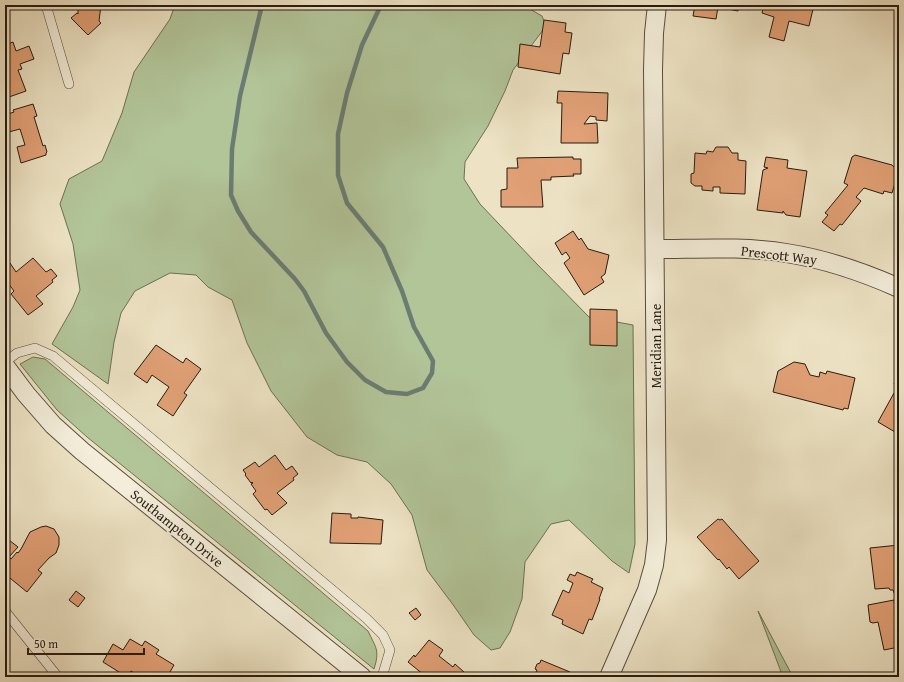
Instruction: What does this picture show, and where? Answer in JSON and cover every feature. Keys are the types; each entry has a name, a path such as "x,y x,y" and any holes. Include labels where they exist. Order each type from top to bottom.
{"street":[{"name":"Meridian Lane","path":"609,677 647,590 654,566 657,540 653,70 654,33 657,5"},
{"name":"Prescott Way","path":"655,249 748,249 786,253 822,260 859,271 899,288"},
{"name":"Southampton Drive","path":"5,366 48,420 82,451 362,677"}],"lane":[{"path":"46,5 69,84"},
{"path":"5,362 17,353 35,348 53,356 212,488 366,618 383,635 390,650 382,677"},
{"path":"5,611 58,677"}],"green space":[{"path":"175,5 523,5 542,16 546,26 513,70 505,91 488,126 465,162 464,179 480,204 589,317 633,325 635,544 629,573 612,561 569,520 551,524 525,562 522,599 510,632 500,648 491,650 474,635 427,570 412,515 391,484 367,462 337,455 307,437 271,391 247,343 232,300 208,287 196,275 170,273 135,291 121,313 114,342 108,384 52,344 73,307 80,290 73,244 60,204 69,179 102,161 122,113 134,72 170,19"},
{"path":"33,357 45,359 368,631 377,653 374,669 87,437 57,410 20,364"},
{"path":"758,611 793,677 783,677"}],"building":[{"path":"78,5 101,5 99,21 101,23 88,35 71,18 77,13 78,14"},
{"path":"695,5 738,5 738,11 718,7 716,19 693,16"},
{"path":"764,5 814,5 809,26 789,21 784,41 769,37 774,17 762,13"},
{"path":"544,20 566,23 565,32 572,33 569,54 563,53 560,74 518,67 520,44 540,47"},
{"path":"13,42 16,51 29,46 34,59 20,64 22,69 18,70 26,91 9,97 5,85 5,45"},
{"path":"558,91 608,93 607,121 596,120 596,117 590,116 584,124 597,123 598,143 561,143 562,103 557,103"},
{"path":"33,104 37,116 34,117 43,146 45,145 47,152 46,155 21,163 17,147 25,145 20,129 5,133 5,115 14,112 13,110"},
{"path":"716,147 728,147 732,153 738,153 738,160 746,161 745,194 720,193 720,187 713,187 713,191 702,190 702,186 695,186 691,183 691,174 694,173 695,153 706,154 707,151 713,152"},
{"path":"855,155 892,165 898,171 899,179 897,177 892,193 884,191 883,194 864,188 856,197 861,201 842,225 840,224 834,231 822,222 828,215 825,213 848,185 844,183 852,157"},
{"path":"573,157 573,159 581,159 581,174 573,174 574,176 551,177 551,180 541,180 543,207 501,207 501,190 507,189 507,168 518,168 517,158"},
{"path":"766,157 788,160 787,168 807,171 800,217 786,215 783,211 783,213 757,210 763,170 768,168 764,167"},
{"path":"899,224 899,242 897,226"},
{"path":"573,231 579,240 581,238 588,249 609,255 605,274 601,277 604,282 584,295 564,263 570,258 566,252 562,255 555,243"},
{"path":"33,258 46,272 51,269 57,276 52,280 53,282 36,296 43,304 28,315 11,294 14,291 5,279 5,267 10,263 16,272"},
{"path":"590,309 617,310 617,346 590,345"},
{"path":"156,345 183,363 186,358 201,369 184,393 187,395 173,416 157,405 169,387 152,375 147,383 134,374"},
{"path":"794,362 805,364 810,375 819,377 820,372 826,374 827,371 855,378 848,409 844,408 843,410 773,392 778,371"},
{"path":"899,374 899,387 894,384"},
{"path":"894,393 899,394 899,424 895,432 878,422"},
{"path":"275,455 286,470 292,466 298,474 293,478 294,480 277,493 287,503 272,515 267,509 265,510 253,494 256,491 251,484 253,483 251,483 243,470 255,462 259,467"},
{"path":"332,513 351,514 351,518 358,517 383,520 381,544 330,543"},
{"path":"718,519 722,519 759,561 739,579 729,567 727,569 719,559 718,560 697,537"},
{"path":"46,526 54,529 59,537 59,545 56,553 38,570 42,573 27,592 5,574 7,567 5,566 5,537 18,547 9,557 11,559 21,549 30,532"},
{"path":"899,545 899,592 894,593 893,590 890,590 889,588 875,589 870,548"},
{"path":"577,572 593,579 591,582 603,588 592,620 589,619 583,634 562,624 563,620 552,615 563,590 569,593 573,583 567,580 570,574 575,576"},
{"path":"76,591 85,598 78,607 69,600"},
{"path":"894,600 895,609 899,611 899,647 884,650 878,622 870,622 868,605"},
{"path":"416,608 421,615 415,620 409,613"},
{"path":"130,639 142,646 145,641 159,650 156,654 174,665 167,677 141,677 131,671 127,677 103,662 113,644 123,650"},
{"path":"429,640 443,650 439,656 453,667 455,664 464,672 466,677 432,677 427,672 424,675 408,662 414,655 415,657"},
{"path":"541,660 570,672 568,677 534,677 537,670 535,669 537,664 540,663"}],"waterway":[{"path":"262,5 240,96 232,149 231,195 238,211 251,232 295,279 304,291 326,333 347,362 365,380 386,392 407,394 423,388 432,373 433,361 414,327 402,291 383,247 347,203 338,175 338,134 347,93 362,45 381,5"}]}
